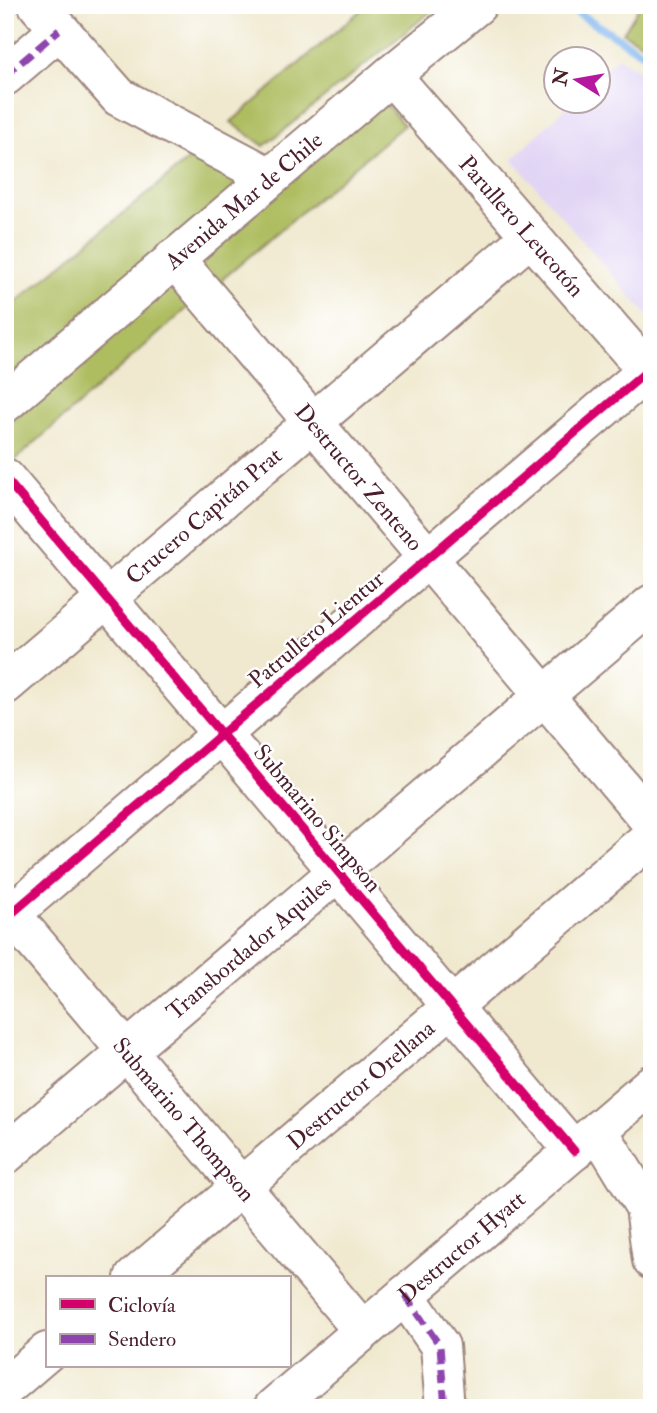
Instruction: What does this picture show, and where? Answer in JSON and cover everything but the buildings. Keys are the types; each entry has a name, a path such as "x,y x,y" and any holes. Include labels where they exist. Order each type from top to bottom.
{"street":[{"name":"Avenida Mar de Chile","path":"7,398 477,5"},
{"path":"5,76 48,18 119,97 270,177"},
{"name":"Parullero Leucotón","path":"391,75 650,371"},
{"name":"Crucero Capitán Prat","path":"5,685 531,236"},
{"name":"Destructor Zenteno","path":"174,258 652,823"},
{"name":"Patrullero Lientur","path":"7,914 650,371"},
{"name":"Submarino Simpson","path":"5,478 452,1007 586,1140 645,1207 652,1260"},
{"name":"Transbordador Aquiles","path":"5,1155 652,604"},
{"name":"Destructor Orellana","path":"136,1276 652,836"},
{"name":"Submarino Thompson","path":"7,914 127,1051 363,1331"},
{"name":"Destructor Hyatt","path":"273,1408 652,1084"},
{"path":"405,1295 440,1346 445,1408"},
{"path":"5,1388 46,1353"},
{"path":"5,1401 11,1408"}],"shaded area":[{"path":"618,57 652,79 652,321 512,159 557,116 612,116 612,63"}],"green space":[{"path":"367,5 439,5 264,146 231,122"},
{"path":"640,5 652,5 652,49 623,33"},
{"path":"381,98 404,125 205,294 182,267"},
{"path":"199,151 250,179 5,386 5,311"},
{"path":"169,282 190,306 12,463 5,456 5,427"}],"waterway":[{"path":"565,5 652,59"}],"marked path":[{"path":"5,76 59,30"},
{"path":"405,1295 440,1346 445,1408"}],"cycle path":[{"path":"5,919 652,367"},
{"path":"5,478 574,1151"}]}
